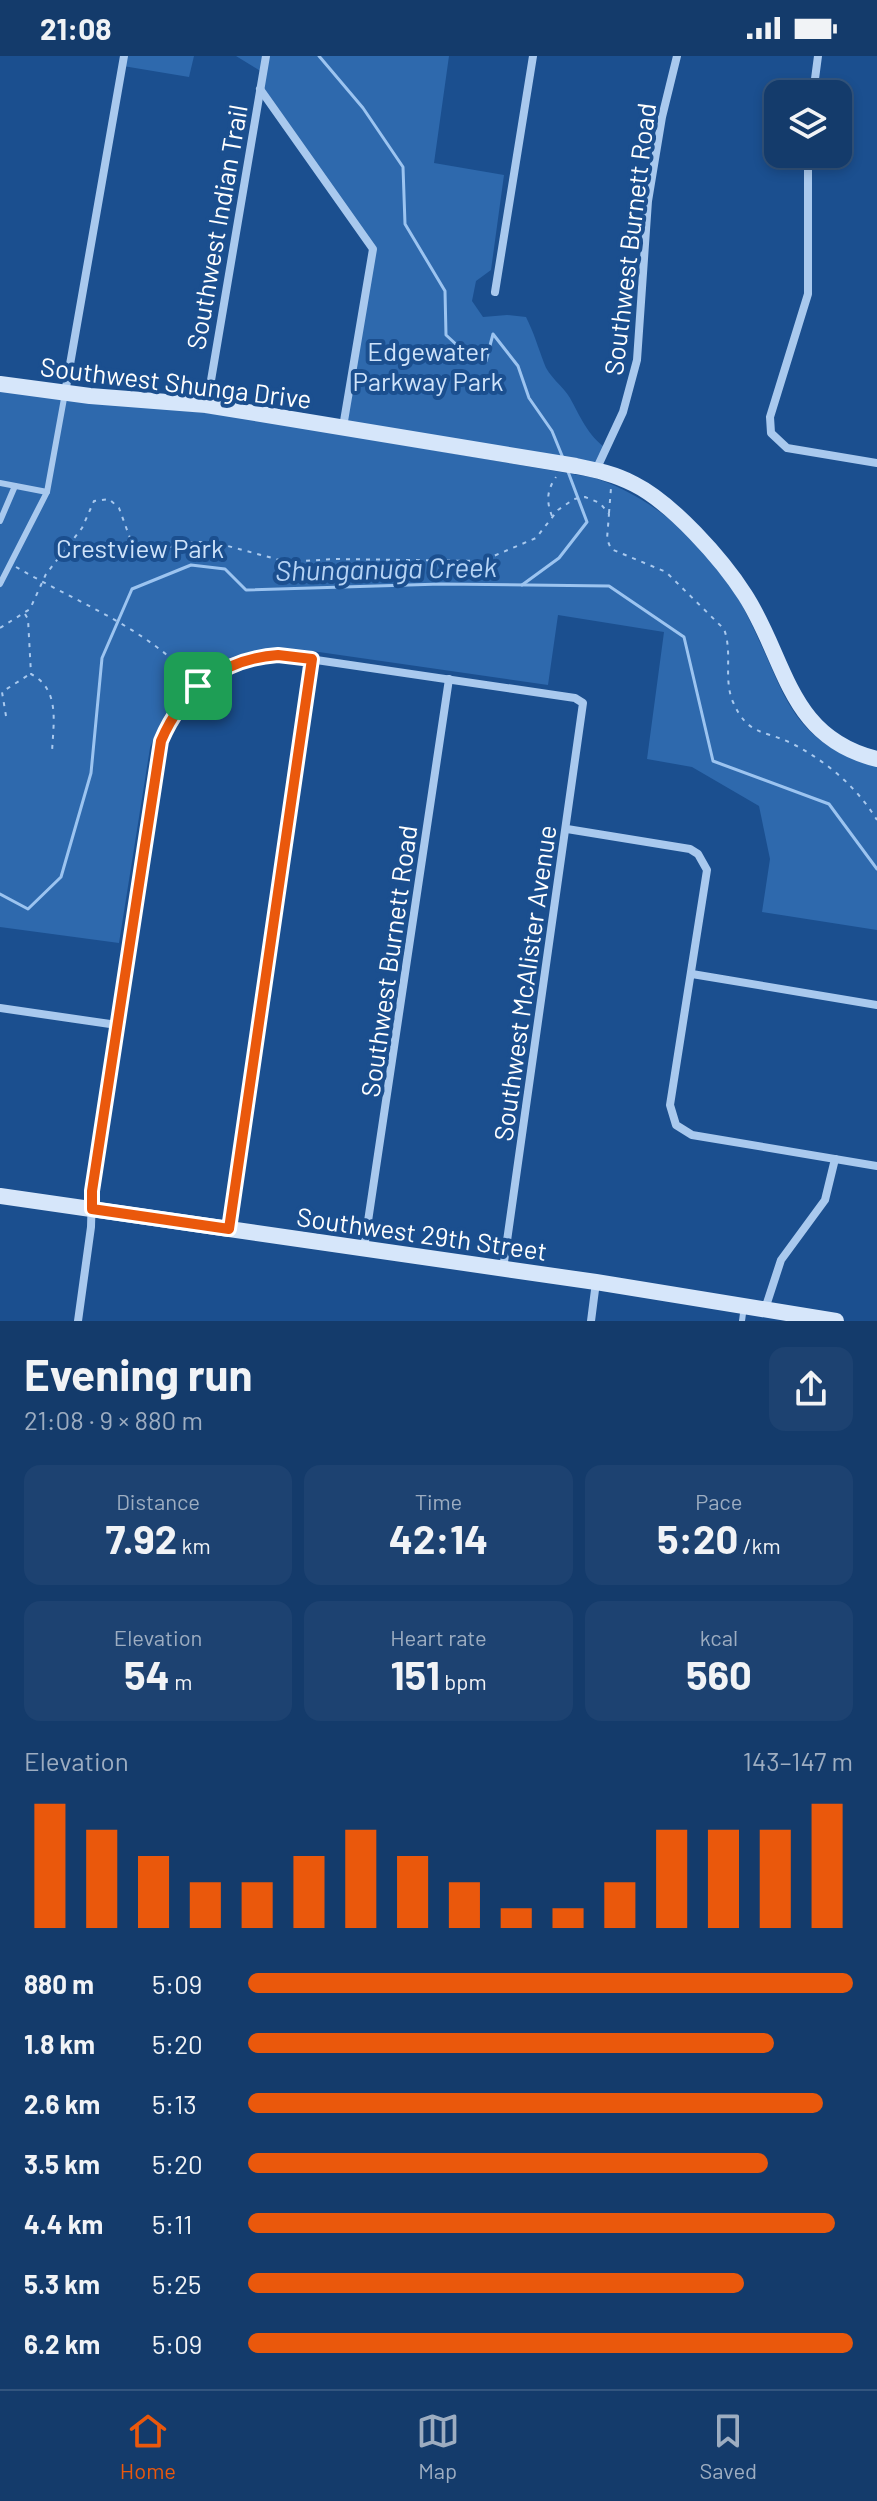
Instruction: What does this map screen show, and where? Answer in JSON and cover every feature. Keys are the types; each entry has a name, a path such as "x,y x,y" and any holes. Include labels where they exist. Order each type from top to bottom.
{"street":[{"path":"65,393 124,56"},
{"name":"Southwest Indian Trail","path":"206,405 266,56"},
{"path":"495,292 533,56"},
{"name":"Southwest Burnett Road","path":"596,470 623,412 637,360 645,228 662,117 677,56"},
{"path":"815,80 818,56"},
{"path":"260,89 373,249 343,427"},
{"path":"808,168 808,294 770,417 771,433 787,448 877,463"},
{"name":"Southwest Shunga Drive","path":"0,384 206,405 343,427 596,470 643,489 706,547 746,597 794,698 805,714 834,740 877,759"},
{"path":"78,1321 157,755 173,715 198,686 223,669 255,658 278,655 449,679"},
{"path":"229,1229 312,659"},
{"name":"Southwest Burnett Road","path":"364,1248 449,679"},
{"name":"Southwest McAlister Avenue","path":"449,679 575,698 583,703 503,1269"},
{"path":"567,829 690,849 704,861 707,870 670,1105 676,1125 692,1135 877,1166"},
{"path":"692,974 877,1005"},
{"path":"0,1008 117,1025"},
{"path":"765,1309 781,1260 825,1200 835,1159"},
{"name":"Southwest 29th Street","path":"0,1196 596,1282 743,1314 765,1309 836,1321"},
{"path":"591,1321 596,1282"}],"lane":[{"path":"0,584 47,492 65,393"},
{"path":"0,483 47,492"},
{"path":"0,521 15,486"}],"path":[{"path":"553,518 548,506 549,487 557,476 565,476"},
{"path":"610,486 607,539 611,549 666,572 724,629 729,641 728,681 733,702 750,725 757,733 789,742 844,777 877,820"},
{"path":"0,628 30,609 42,582 82,528 94,501 109,499 119,508 134,549 151,551 194,542 213,542 287,562 336,559 482,561 536,538 558,510 574,499 585,497 600,503 609,514"},
{"path":"12,565 135,634 179,665 198,686"},
{"path":"25,613 31,674"},
{"path":"6,716 2,692 31,674"},
{"path":"31,674 44,681 49,689 53,715 52,753"}],"green space":[{"path":"124,56 194,56 189,77 123,66"},
{"name":"Edgewater Parkway Park","path":"236,56 449,56 434,163 504,175 491,270 476,281 472,301 483,317 526,317 546,368 567,394 589,432 606,448 596,470 343,427 373,249 260,89 262,72"},
{"name":"Crestview Park","path":"0,391 234,416 590,477 630,493 690,536 721,571 745,611 783,694 803,724 834,749 877,766 877,930 762,912 770,859 759,806 692,767 647,759 664,632 558,615 548,685 298,649 247,653 205,670 173,702 150,748 119,943 0,927"}],"waterway":[{"path":"319,56 363,108 403,167 405,224 445,291 446,335 471,358 486,361 493,334 518,366 529,398 552,431 563,458"},
{"path":"522,585 559,558 587,522 567,469"},
{"name":"Shunganuga Creek","path":"0,894 28,909 61,877 91,773 102,658 132,589 191,565 225,569 246,590 441,584 609,586 684,637 713,761 829,804 877,869"}],"route":[{"path":"278,655 312,659 229,1229 92,1209 92,1191 157,755 173,715 198,686 223,669 255,658 278,655"}]}
